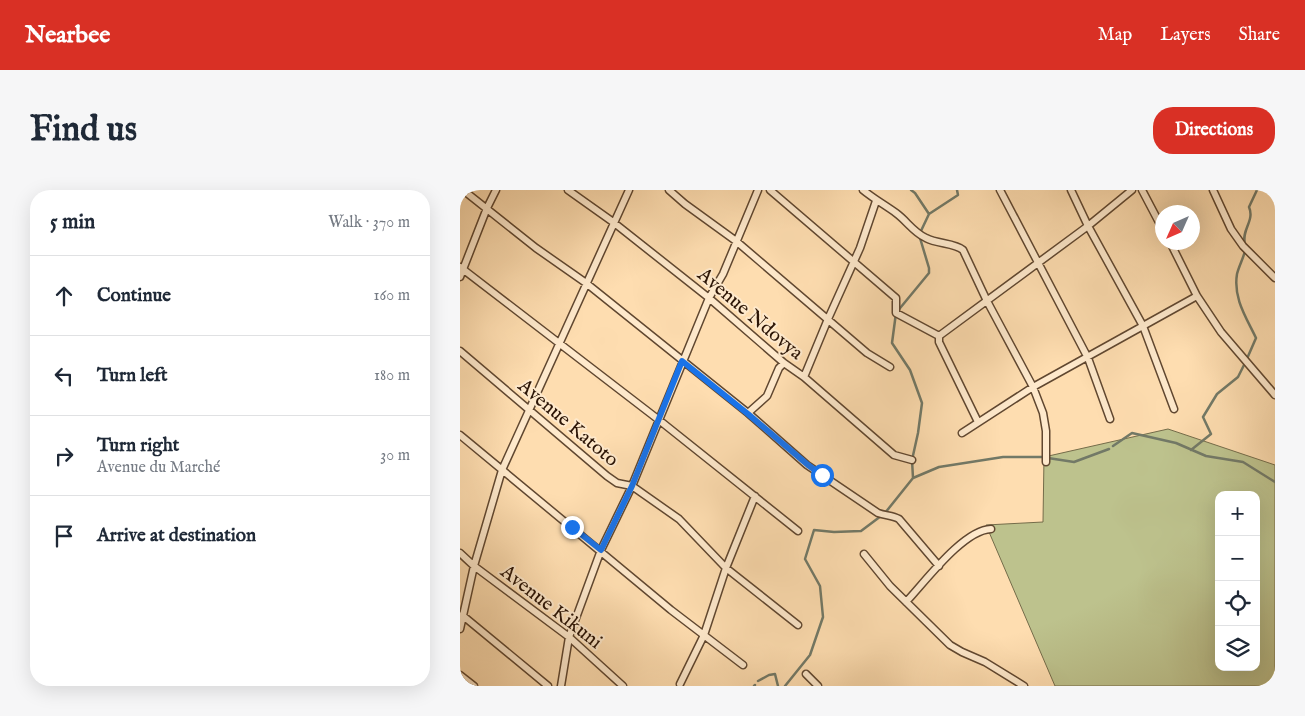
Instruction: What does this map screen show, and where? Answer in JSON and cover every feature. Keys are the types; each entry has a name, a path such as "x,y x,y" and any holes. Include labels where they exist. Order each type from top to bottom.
{"street":[{"path":"463,190 536,248 586,283 808,465 878,512 885,516 893,516 899,519 939,566"},
{"path":"460,277 496,190"},
{"name":"Avenue Ndovya","path":"568,190 614,222 709,298 894,455 912,460"},
{"path":"460,629 474,566 502,470 629,190"},
{"path":"669,190 736,241 867,353 890,367"},
{"path":"560,686 570,637 601,550 632,486 682,361 709,298 724,274 758,190"},
{"path":"770,190 896,298 896,313 939,336"},
{"path":"863,190 876,201 896,213 916,233 928,239 959,247 963,250 987,301 1033,387 1043,413 1046,431 1046,462"},
{"path":"1000,190 1088,358 1110,419"},
{"path":"1071,190 1088,226 1143,326 1174,409"},
{"path":"939,336 1088,226 1132,190"},
{"path":"1142,190 1155,215"},
{"path":"1213,190 1231,229 1243,246 1275,278"},
{"path":"804,377 854,262 876,201"},
{"path":"1174,250 1197,296 1222,332 1275,395"},
{"path":"462,269 660,420 798,531"},
{"path":"962,433 1033,387 1197,296"},
{"path":"939,336 939,342 978,422"},
{"name":"Avenue Katoto","path":"460,351 612,480 623,486 632,486 678,519 726,568 798,625"},
{"path":"748,414 767,396 784,363"},
{"path":"460,435 671,610 743,666"},
{"path":"680,684 704,635 726,568 755,496"},
{"path":"906,602 958,546 982,530 991,529"},
{"name":"Avenue Kikuni","path":"460,553 474,566 570,637 623,686"},
{"path":"864,554 890,586 950,645 985,662 1024,686"},
{"path":"462,615 548,686"},
{"path":"806,674 818,686"},
{"path":"460,675 474,686"}],"green space":[{"path":"1168,429 1275,465 1275,686 1055,686 986,525 1043,522 1044,457"}],"waterway":[{"path":"911,190 929,214"},
{"path":"920,233 929,214 958,195 957,190"},
{"path":"1245,244 1244,239 1250,217 1249,207 1257,190"},
{"path":"913,478 912,460 922,403 910,370 892,343 896,313 929,273 920,238"},
{"path":"1191,450 1211,434 1203,417 1217,394 1238,377 1256,338 1241,307 1237,291 1237,274 1245,251"},
{"path":"1113,446 1132,433 1176,443 1206,456 1243,462 1275,482"},
{"path":"1048,458 1074,462 1109,449"},
{"path":"885,513 913,478 939,467 1003,457 1043,457"},
{"path":"785,686 810,655 823,617 820,586 805,559 814,530 834,532 861,531 881,516"},
{"path":"758,681 775,674 778,686"}],"route":[{"path":"572,527 601,550 632,486 682,361 822,475"}]}
